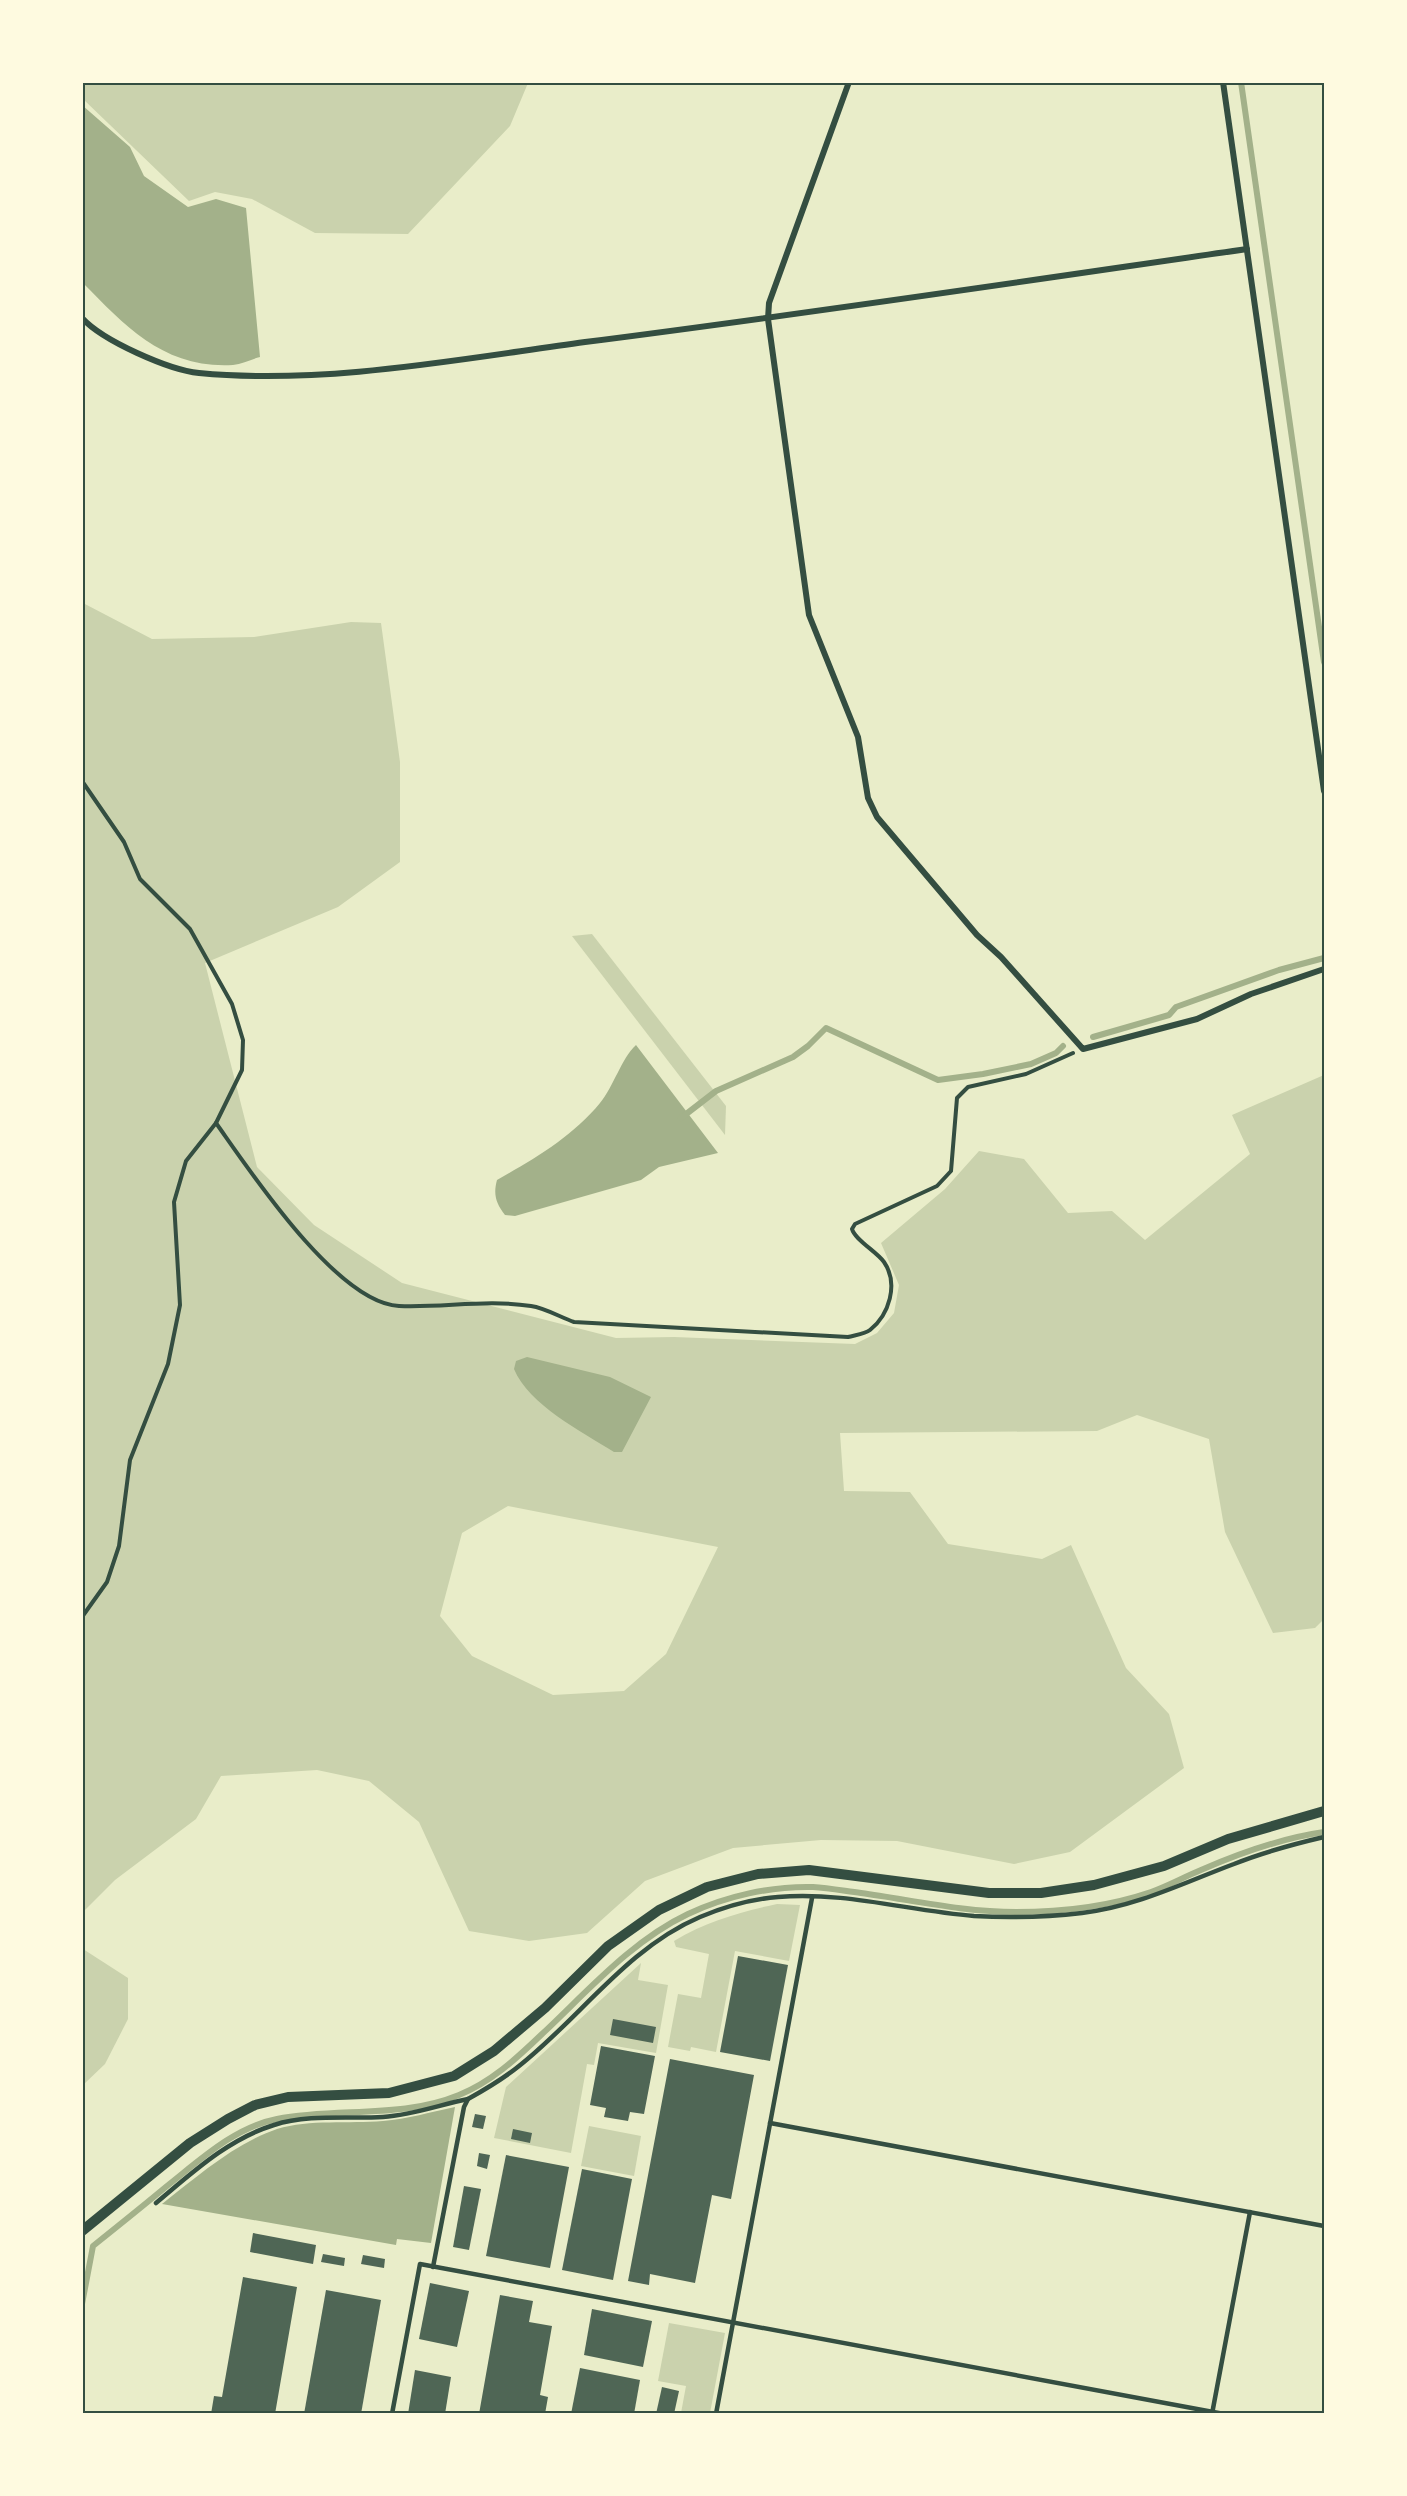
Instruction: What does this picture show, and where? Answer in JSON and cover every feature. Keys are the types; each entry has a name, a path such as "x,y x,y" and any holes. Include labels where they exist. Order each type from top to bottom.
{"street":[{"path":"849,82 769,303 768,319 808,615 858,737 868,798 877,817 977,935 1001,957 1083,1049 1197,1019 1251,994 1324,969"},
{"path":"1223,82 1324,792"},
{"path":"82,318 92,329 140,354 195,373 269,377 396,367 768,319 1247,249"},
{"path":"82,2231 190,2143 255,2105 288,2097 389,2093 454,2076 494,2051 511,2037 545,2008 608,1946 659,1910 707,1887 758,1874 809,1870 989,1893 1041,1893 1094,1885 1164,1866 1228,1839 1324,1810"}],"lane":[{"path":"156,2203 212,2157 238,2140 274,2124 310,2119 385,2117 419,2112 468,2099 521,2065 625,1968 660,1939 699,1917 737,1905 778,1897 835,1898 974,1916 1024,1917 1084,1913 1134,1903 1178,1888 1233,1864 1324,1837"},
{"path":"717,2414 812,1898"},
{"path":"433,2267 464,2107 468,2099"},
{"path":"770,2123 1324,2226"},
{"path":"1212,2412 1250,2212"},
{"path":"392,2414 420,2264 1224,2414"}],"path":[{"path":"82,781 124,842 140,879 190,929 232,1004 243,1040 242,1070 216,1123 186,1161 174,1202 180,1305 168,1364 130,1460 119,1546 107,1582 82,1617"},
{"path":"216,1123 258,1183 325,1264 374,1299 396,1306 502,1303 534,1306 574,1322 848,1337 868,1332 885,1315 891,1291 886,1264 870,1246 854,1236 852,1229 861,1221 937,1186 951,1171 957,1098 968,1087 1026,1074 1083,1049"}],"shaded area":[{"path":"82,83 528,83 510,126 408,234 315,233 252,199 215,192 189,201 83,99"},
{"path":"82,105 130,147 144,176 188,207 216,199 246,208 260,357 233,365 209,364 187,360 167,352 131,329 83,283"},
{"path":"83,603 152,639 254,637 351,622 381,623 400,762 400,862 338,907 205,963 257,1167 314,1225 402,1283 616,1338 674,1337 855,1344 877,1333 894,1313 899,1285 881,1243 945,1189 979,1151 1024,1159 1068,1213 1112,1211 1145,1240 1250,1154 1232,1115 1324,1075 1324,1619 1315,1628 1273,1633 1225,1532 1209,1439 1137,1415 1097,1431 840,1433 844,1491 910,1492 948,1544 1042,1559 1071,1545 1126,1668 1169,1714 1184,1768 1070,1852 1014,1864 897,1841 821,1840 733,1848 645,1881 587,1933 529,1941 469,1931 419,1822 369,1781 317,1770 221,1776 196,1819 115,1880 83,1912","holes":["508,1506 718,1547 666,1654 624,1691 553,1695 472,1656 440,1616 462,1533"]},
{"path":"592,934 726,1106 725,1135 572,936"},
{"path":"636,1045 718,1153 659,1167 641,1180 515,1216 505,1215 496,1199 497,1180 565,1137 589,1115 605,1096"},
{"path":"527,1357 610,1377 651,1397 622,1452 614,1452 572,1426 531,1394 514,1369 516,1361"},
{"path":"777,1904 800,1905 789,1961 735,1951 716,2052 691,2047 690,2051 668,2047 678,1994 701,1998 709,1954 676,1947 674,1941 724,1918"},
{"path":"83,1949 128,1978 128,2019 105,2064 83,2085"},
{"path":"641,1963 638,1980 668,1985 656,2053 598,2043 594,2065 587,2064 571,2153 494,2138 506,2087"},
{"path":"455,2107 431,2243 397,2239 396,2245 162,2204 231,2152 277,2129 316,2123 392,2120"},
{"path":"589,2126 641,2136 634,2176 581,2166"},
{"path":"669,2323 725,2333 710,2413 681,2413 686,2386 658,2381"}],"building":[{"path":"738,1956 788,1965 770,2061 720,2052"},
{"path":"613,2019 656,2027 653,2043 610,2035"},
{"path":"601,2046 655,2056 644,2114 630,2112 628,2121 604,2117 606,2108 590,2105"},
{"path":"670,2059 754,2075 731,2199 712,2195 695,2283 650,2274 649,2285 628,2281"},
{"path":"475,2114 486,2116 483,2129 472,2127"},
{"path":"513,2129 532,2133 530,2143 511,2139"},
{"path":"479,2153 490,2155 487,2169 477,2166"},
{"path":"506,2155 569,2167 550,2268 486,2256"},
{"path":"582,2169 632,2179 613,2280 562,2270"},
{"path":"464,2186 481,2189 469,2250 453,2247"},
{"path":"253,2233 316,2245 313,2264 250,2252"},
{"path":"323,2254 345,2258 344,2266 321,2262"},
{"path":"363,2255 385,2259 384,2268 361,2264"},
{"path":"243,2277 297,2287 275,2414 211,2414 214,2396 222,2397"},
{"path":"430,2283 469,2291 457,2347 419,2339"},
{"path":"326,2290 381,2300 361,2414 304,2414"},
{"path":"500,2295 533,2301 529,2322 552,2326 540,2395 548,2397 545,2414 479,2414"},
{"path":"592,2309 652,2321 643,2367 584,2355"},
{"path":"580,2368 640,2380 634,2414 571,2414"},
{"path":"415,2370 451,2377 445,2414 408,2414"},
{"path":"662,2387 679,2391 674,2414 656,2414"}],"waterway":[{"path":"1241,82 1324,662"},
{"path":"1093,1037 1169,1015 1176,1007 1279,970 1324,958"},
{"path":"681,1118 716,1091 793,1057 826,1028 938,1080 1031,1064 1056,1053 1063,1046"},
{"path":"82,2304 93,2246 205,2155 232,2137 247,2129 277,2119 415,2107 471,2090 513,2061 592,1985 647,1938 688,1914 718,1902 765,1890 813,1887 958,1908 997,1911 1033,1912 1085,1907 1151,1892 1246,1852 1277,1842 1324,1832"}]}
